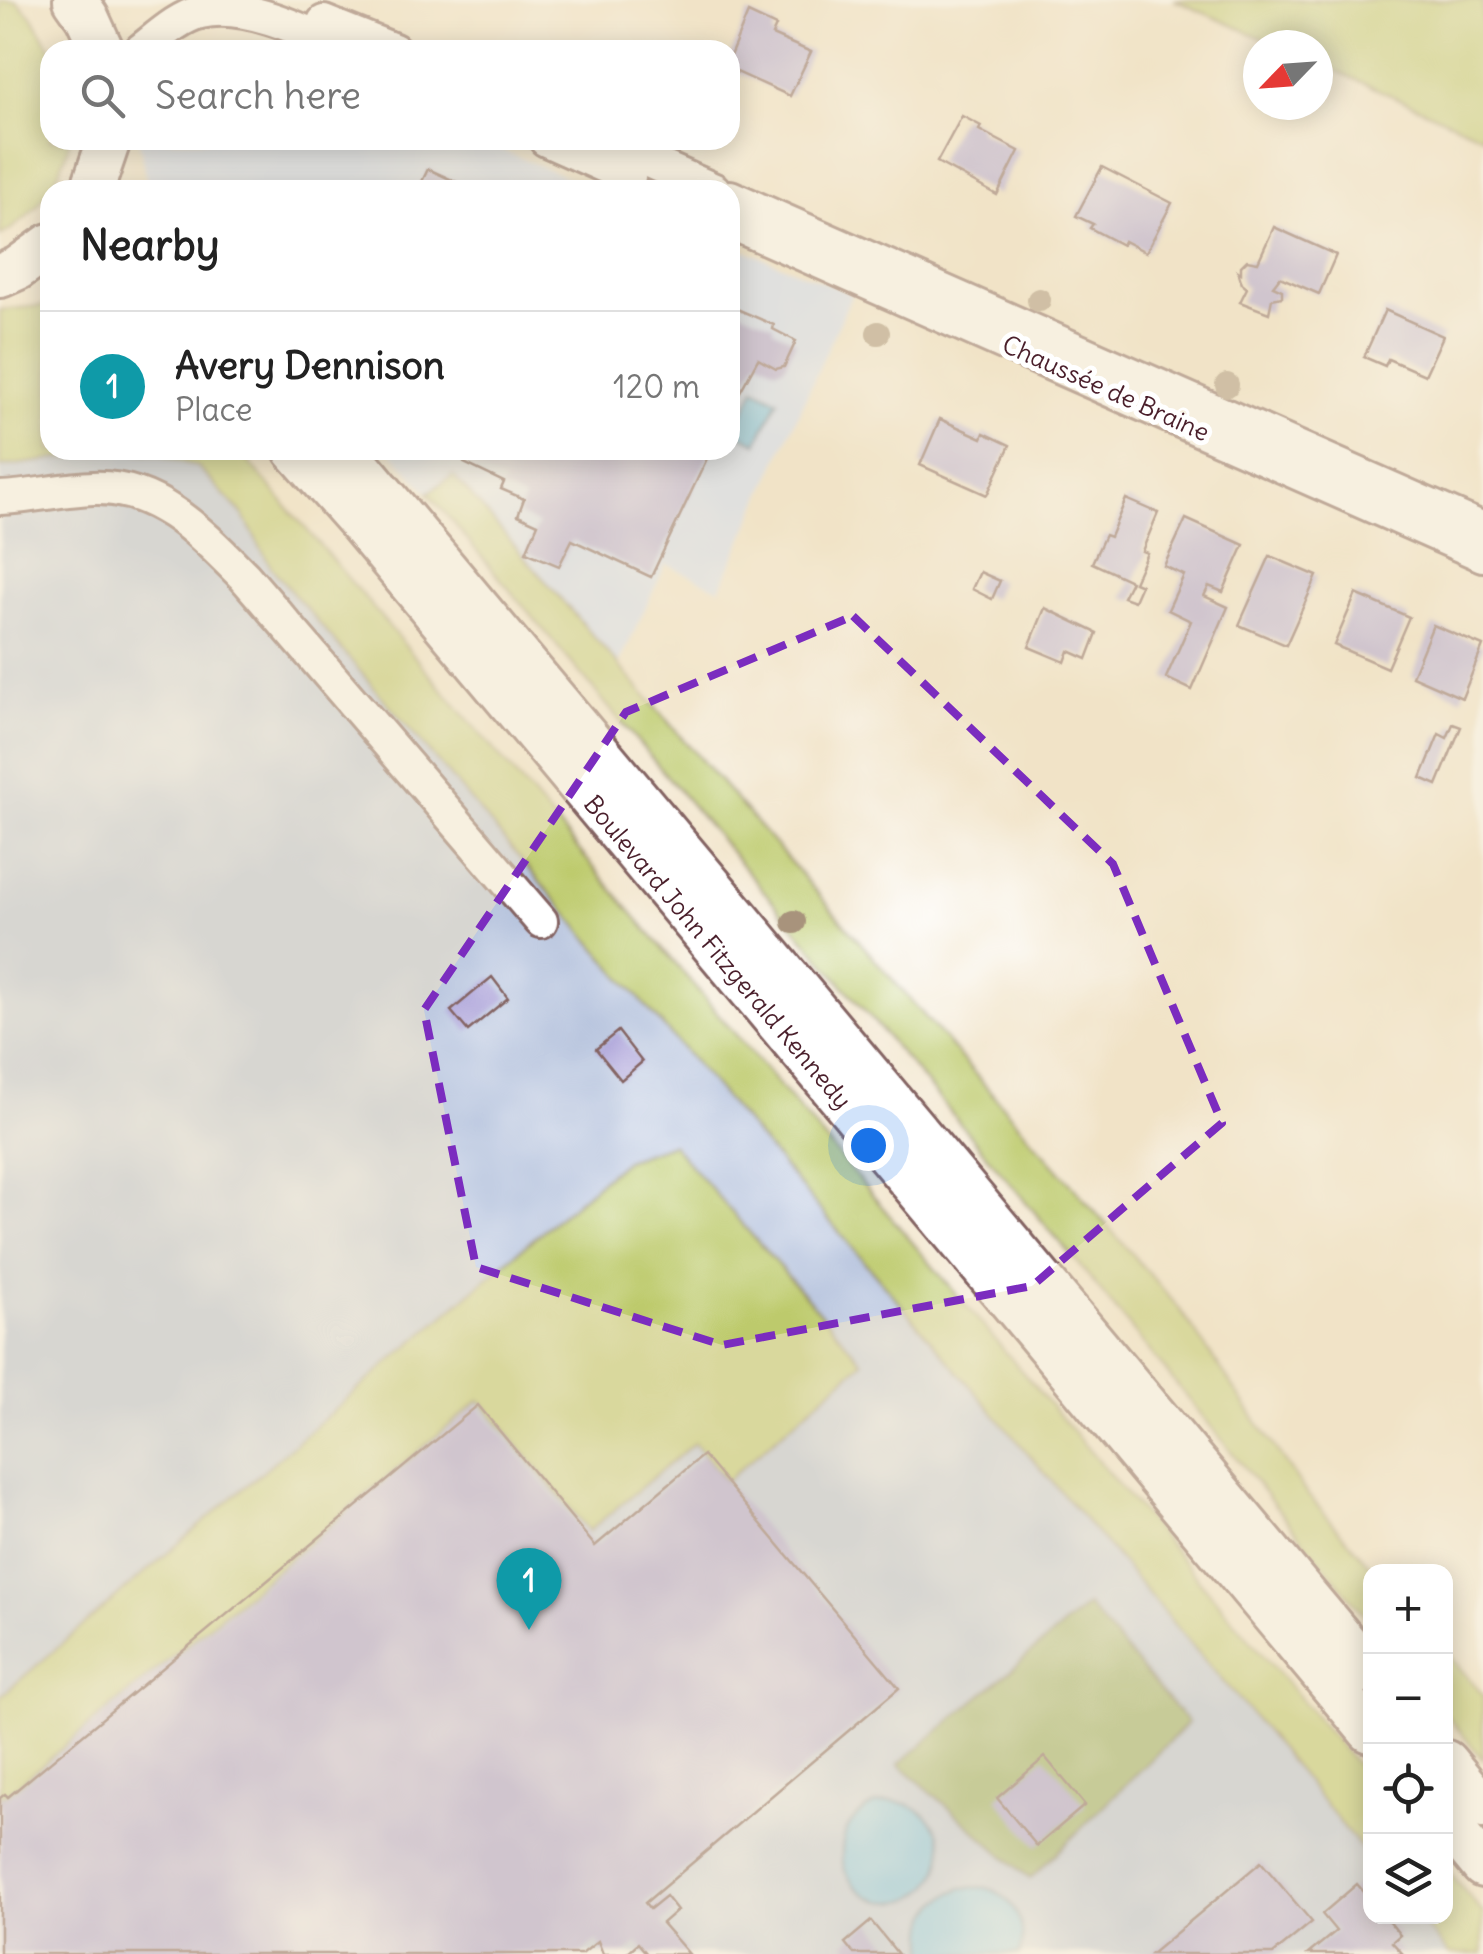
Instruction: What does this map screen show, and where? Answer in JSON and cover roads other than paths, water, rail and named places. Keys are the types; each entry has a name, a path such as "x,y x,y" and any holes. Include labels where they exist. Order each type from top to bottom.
{"main road":[{"path":"75,0 97,40"},
{"path":"103,160 118,180"},
{"name":"Boulevard John Fitzgerald Kennedy","path":"304,460 1363,1723"},
{"name":"Boulevard John Fitzgerald Kennedy","path":"354,460 1363,1664"},
{"path":"1453,1771 1483,1807"},
{"path":"1453,1830 1483,1866"}],"street":[{"path":"273,0 370,40"},
{"path":"153,40 201,12 243,12 286,23 324,40"},
{"path":"568,150 636,180"},
{"path":"624,150 691,180"},
{"name":"Chaussée de Braine","path":"740,201 1483,529"},
{"name":"Chaussée de Braine","path":"740,226 1483,555"},
{"path":"0,498 96,487 134,493 164,506 204,536 244,576 541,922"}],"water":[{"path":"755,388 778,400 757,443 740,435 740,419"},
{"path":"892,1802 920,1810 934,1824 942,1852 934,1880 920,1894 892,1902 864,1894 850,1880 842,1852 850,1824 864,1810"},
{"path":"962,1888 987,1888 1005,1898 1020,1924 1020,1954 927,1954 930,1914 942,1899"}],"place":[{"name":"Avery Dennison","path":"529,1630"}]}
